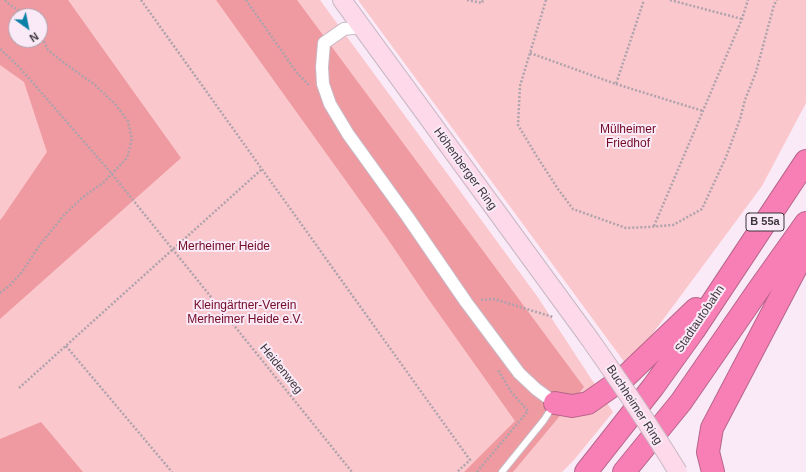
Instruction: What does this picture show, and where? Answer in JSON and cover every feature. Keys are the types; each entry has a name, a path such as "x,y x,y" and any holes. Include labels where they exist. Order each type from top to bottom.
{"highway":[{"name":"Stadtautobahn","path":"586,472 653,387 694,330 806,161"},
{"name":"B 55a","path":"624,472 681,402 806,223"},
{"path":"713,472 708,452 712,428 806,247"},
{"path":"555,403 572,406 588,403 625,377 725,282"},
{"path":"638,472 672,425 681,402"}],"street":[{"name":"Höhenberger Ring","path":"342,0 589,338"},
{"path":"361,27 344,29 324,44 322,67 323,84 330,104 348,134 466,302 519,373 536,389 555,403"},
{"name":"Buchheimer Ring","path":"589,338 678,472"}],"lane":[{"path":"502,472 544,420 555,403"}],"path":[{"path":"5,0 15,8"},
{"path":"141,0 470,460 457,472"},
{"path":"246,0 297,73 330,104"},
{"path":"467,0 482,3 483,0"},
{"path":"546,0 520,86 518,125 558,189 573,209 626,228 654,227 673,224 702,208 726,157 740,119 745,100 756,72 776,0"},
{"path":"616,84 644,0"},
{"path":"670,0 742,19"},
{"path":"654,227 742,19 748,0"},
{"path":"0,293 22,272 65,214 82,198 104,182 127,158 132,139 128,121 116,105 95,85 63,62 47,48"},
{"name":"Heidenweg","path":"0,49 20,68 112,174 352,472"},
{"path":"530,53 616,84 703,111"},
{"path":"19,388 262,169"},
{"path":"466,302 494,299 553,316 558,322"},
{"path":"66,346 172,472"},
{"path":"476,472 528,411 512,393 497,367"}],"green space":[{"name":"Kleingärtner-Verein Merheimer Heide e.V.","path":"0,0 320,0 537,296 613,412 574,460 562,472 0,472"},
{"name":"Mülheimer Friedhof","path":"358,0 806,0 806,103 762,186 628,367"}],"shaded area":[{"path":"0,0 68,0 181,158 0,319 0,220 47,152 24,82 0,65"},
{"path":"216,0 297,0 584,387 513,472 464,472 515,421 387,238"},
{"path":"41,422 83,472 0,472 0,439"}],"park label":[{"name":"Merheimer Heide","path":"224,247"}]}
